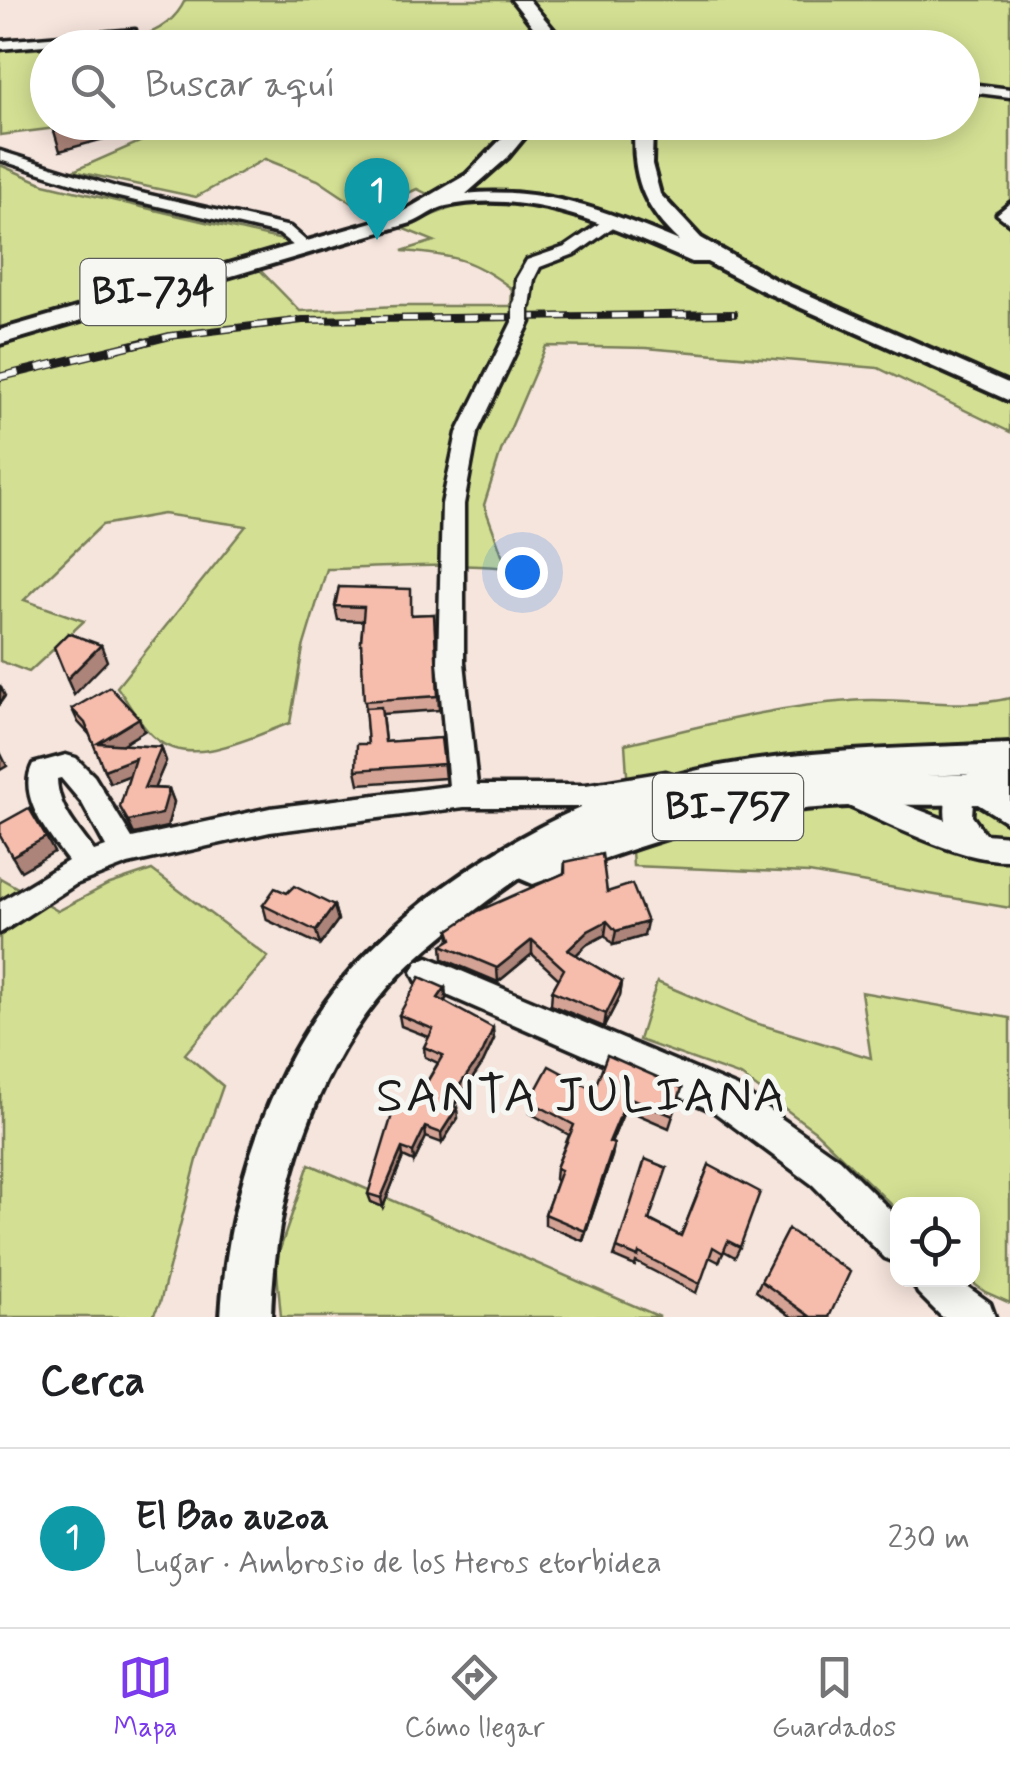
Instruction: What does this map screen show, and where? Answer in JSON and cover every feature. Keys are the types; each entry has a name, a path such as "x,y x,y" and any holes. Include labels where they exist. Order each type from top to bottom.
{"highway":[{"path":"523,5 545,30"}],"main road":[{"name":"BI-734","path":"341,237 441,189 472,164 493,140"},
{"name":"BI-734","path":"0,337 404,219 442,202 474,181 514,140"},
{"path":"644,140 643,178 656,203 702,246 765,282"},
{"path":"442,202 506,195 560,201 765,282 1010,393"},
{"name":"BI-757","path":"246,1317 256,1226 274,1156 302,1087 341,1018 382,965 515,856 612,804 705,784 808,768 1010,758"},
{"name":"BI-757","path":"460,900 610,839 754,803 842,792 990,789"}],"street":[{"path":"0,45 30,42"},
{"path":"980,90 1010,92"},
{"path":"0,155 115,192 284,230 306,248"},
{"path":"1010,208 1005,214 1010,219"},
{"path":"464,796 451,662 453,504 467,432 521,314 525,279 532,264 571,250 612,222"},
{"path":"906,763 990,789"},
{"path":"87,866 50,812 41,788 43,772 66,766 82,778 106,826 125,852"},
{"path":"990,789 958,812 961,827 997,850"},
{"path":"842,792 997,850"},
{"path":"0,918 87,866 125,852 270,820 464,796 612,804 711,798 754,803"},
{"path":"428,972 724,1099 826,1172 890,1237"},
{"path":"938,1287 961,1310 976,1317"}],"green space":[{"path":"185,0 1010,0 1010,203 996,211 1010,222 1010,432 878,368 646,348 546,346 501,451 484,505 507,568 440,565 327,569 303,648 290,723 204,751 170,747 150,733 117,687 246,526 163,514 102,525 24,600 84,621 29,672 0,661 0,165 44,184 325,250 259,269 300,311 511,306 512,289 473,264 402,251 434,241 399,227 454,207 417,189 366,212 318,180 265,159 196,197 73,171 141,140 980,140 980,30 156,30 175,15"},
{"path":"30,49 30,131 0,135 0,51"},
{"path":"1010,698 1010,908 809,873 633,866 625,744 793,707 870,700 971,703"},
{"path":"152,870 268,957 185,1054 223,1086 197,1160 160,1303 152,1317 0,1317 0,878 58,911 107,885"},
{"path":"657,982 752,1022 871,1058 861,992 1010,1018 1010,1303 978,1287 980,1197 890,1197 890,1203 815,1131 741,1076 639,1040"},
{"path":"309,1164 660,1317 281,1317 276,1261"}],"building":[{"path":"339,587 411,589 411,615 434,614 438,696 364,701 364,607 335,606"},
{"path":"68,633 101,645 67,679 54,647"},
{"path":"110,687 139,718 98,743 161,747 144,788 169,789 162,814 128,821 120,807 135,758 104,770 85,723 72,709"},
{"path":"381,707 385,742 441,738 444,764 356,770 357,744 368,744 365,708"},
{"path":"29,808 46,837 12,856 0,836 0,824"},
{"path":"602,854 607,892 632,884 647,922 616,931 607,921 588,931 568,950 622,982 606,1014 552,991 564,969 532,940 497,968 442,945 452,939 449,930 478,911 565,873 565,862"},
{"path":"294,886 334,906 316,931 263,905 275,888 287,893"},
{"path":"420,977 445,988 438,998 493,1028 483,1052 448,1102 457,1108 441,1133 425,1127 413,1152 402,1148 381,1198 368,1194 395,1105 410,1111 443,1055 424,1047 433,1029 399,1015"},
{"path":"607,1055 682,1088 673,1116 628,1097 609,1142 614,1144 585,1231 545,1214 561,1170 556,1168 574,1125 530,1101 549,1066 594,1090"},
{"path":"645,1159 667,1168 649,1220 681,1236 709,1165 760,1192 740,1247 728,1241 723,1253 713,1247 700,1284 639,1253 638,1257 617,1248"},
{"path":"788,1229 850,1272 829,1317 811,1317 761,1281"}],"railway":[{"path":"134,345 170,336 303,320 734,314"},
{"path":"0,377 144,342"}],"place":[{"name":"El Bao auzoa","path":"377,240"}],"district":[{"name":"SANTA JULIANA","path":"582,1097"}]}
